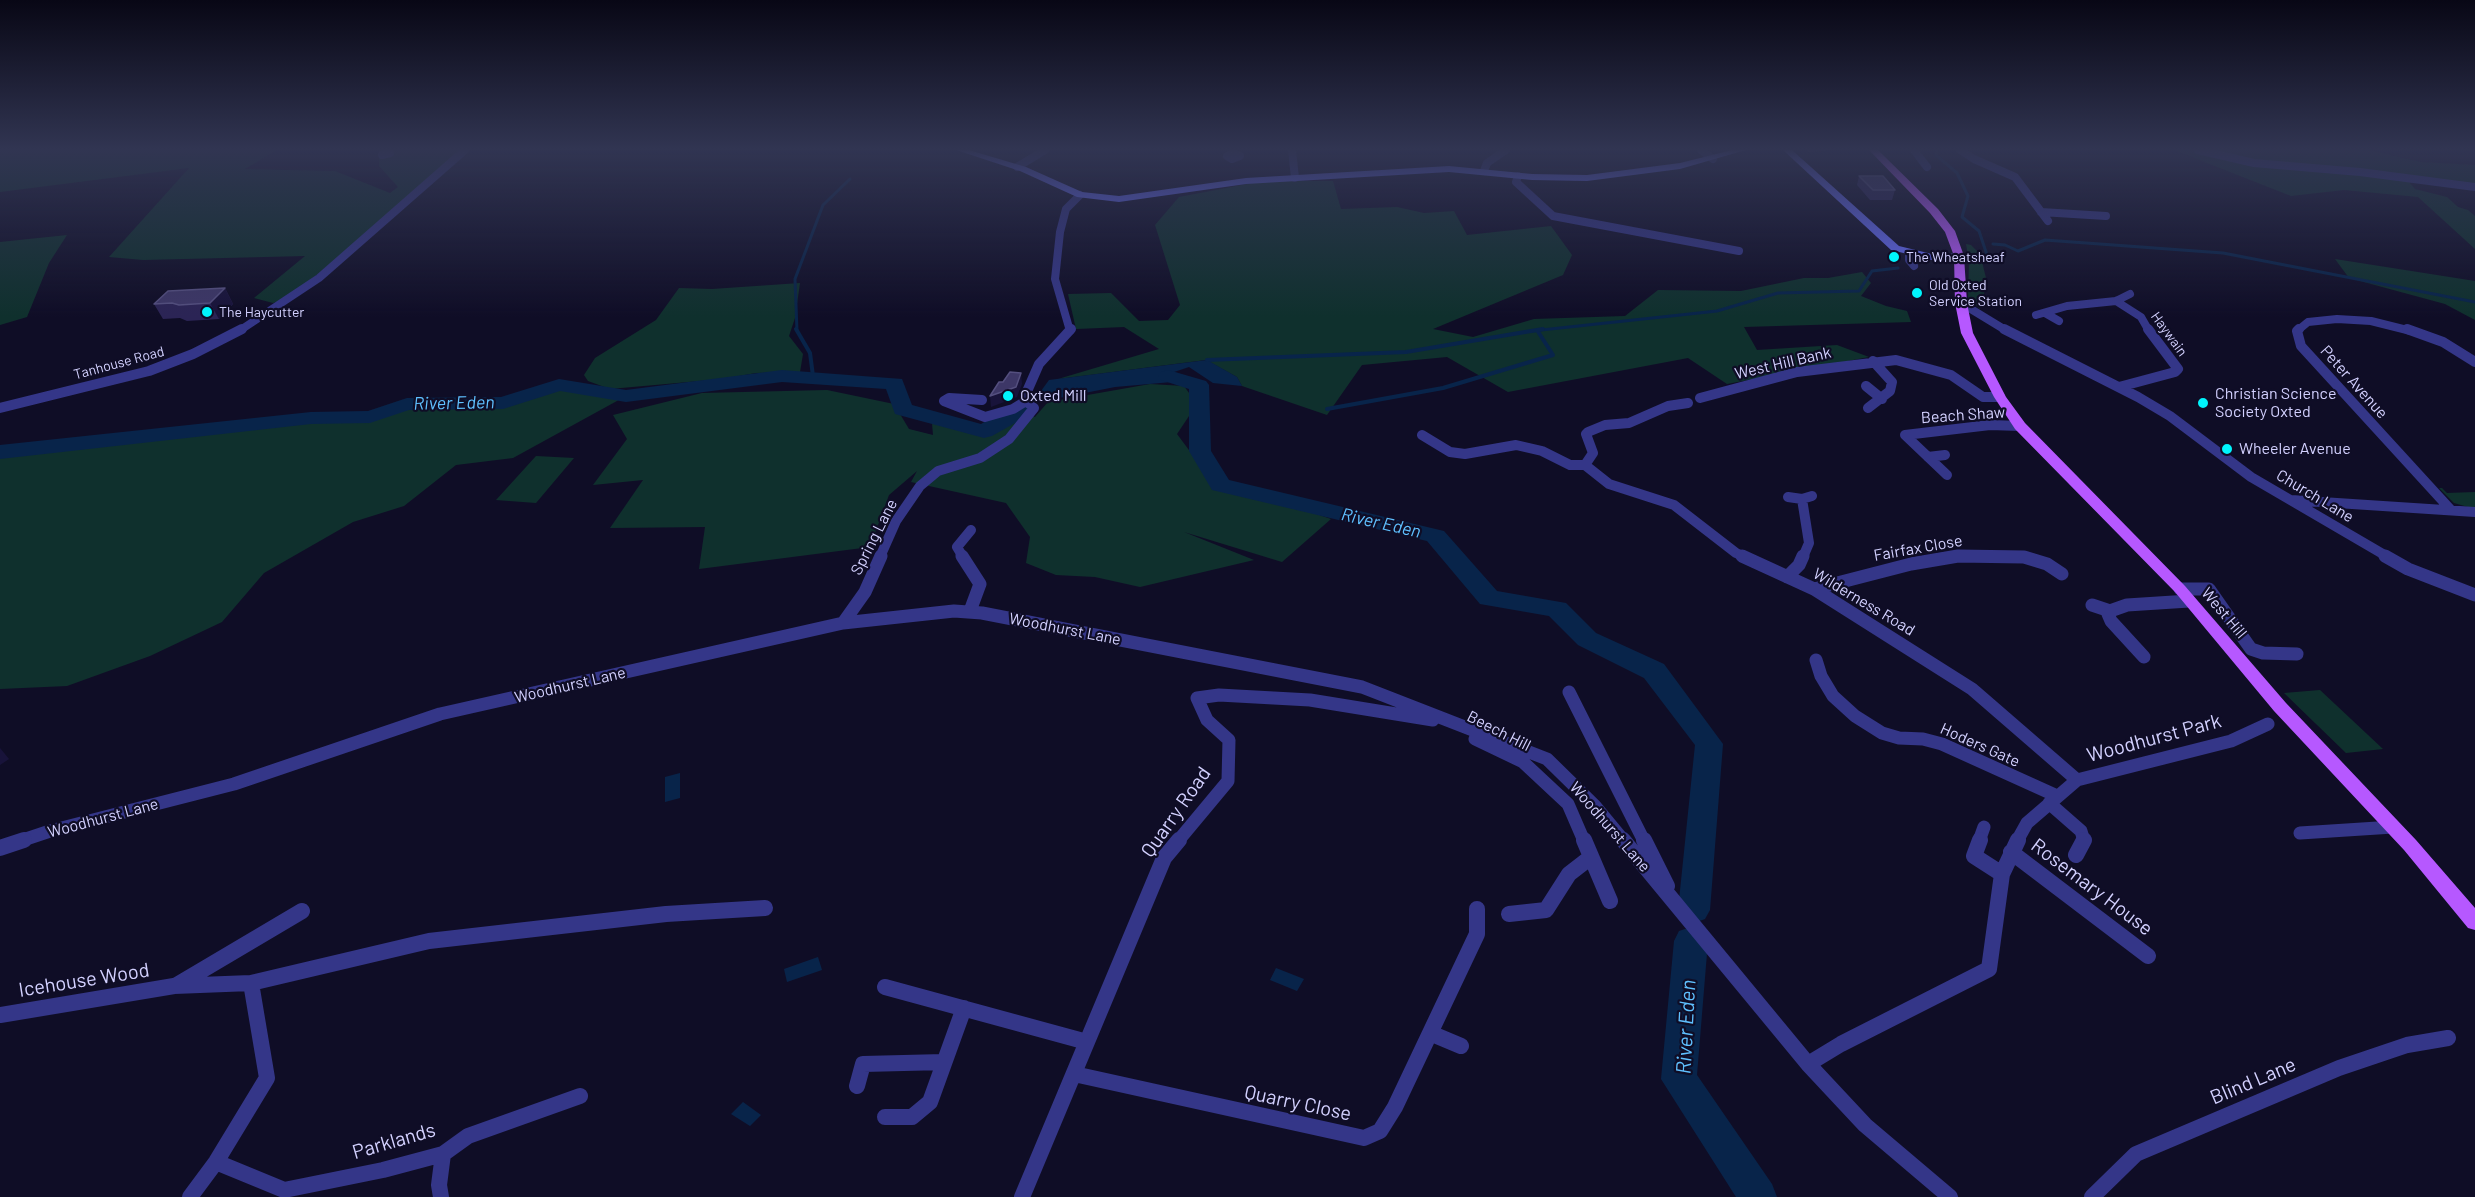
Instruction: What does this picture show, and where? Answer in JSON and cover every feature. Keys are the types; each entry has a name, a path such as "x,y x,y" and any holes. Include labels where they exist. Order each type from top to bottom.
{"main road":[{"name":"West Hill","path":"1928,206 1944,222 1956,242 1966,333 2000,397 2020,426 2185,595 2280,708 2393,827 2475,922"}],"street":[{"name":"Tanhouse Road","path":"0,408 149,371 233,335 278,308 319,278 401,206"},
{"name":"Spring Lane","path":"843,623 865,592 896,520 920,486 938,471 980,458 1009,439 1034,408 1026,401 1025,396 1039,364 1071,330 1054,279 1060,232 1068,206"},
{"path":"1540,206 1557,217 1739,251"},
{"path":"1849,206 1895,248 1946,262 1960,275"},
{"path":"2036,206 2048,221"},
{"path":"2041,212 2106,216"},
{"path":"1909,253 1909,260 1914,266"},
{"path":"1936,258 1959,256"},
{"path":"2059,321 2041,314 2078,304 2116,301 2130,294"},
{"name":"Haywain","path":"2116,301 2141,317 2154,339 2178,369 2175,372 2119,387"},
{"name":"Church Lane","path":"1962,311 1989,322"},
{"name":"Church Lane","path":"1962,311 1989,322 2119,387 2170,416 2252,477 2408,569 2475,595"},
{"name":"Peter Avenue","path":"2451,510 2301,346 2297,332 2308,322 2337,319 2371,321 2406,329 2443,342 2475,362"},
{"path":"1868,408 1890,392 1892,382 1874,360"},
{"name":"West Hill Bank","path":"1700,399 1797,372 1874,360 1896,360 1923,366 1951,375 1983,397 2000,397"},
{"path":"1866,386 1882,399"},
{"path":"982,399 949,398 944,401 985,417 1013,409 1026,401"},
{"path":"1422,435 1450,452 1465,454 1516,445 1542,451 1570,465 1585,465 1593,453 1586,434 1588,432 1605,425 1629,423 1668,406 1688,403"},
{"name":"Beach Shaw","path":"1947,476 1905,435 1990,425 2020,426"},
{"path":"1928,457 1945,455"},
{"name":"Wilderness Road","path":"1585,465 1609,484 1674,505 1736,553 1814,589 1972,689 2077,780"},
{"path":"1787,577 1799,566 1809,543 1807,498 1788,497"},
{"path":"2288,500 2475,512"},
{"path":"970,611 980,584 957,547 971,530"},
{"name":"Fairfax Close","path":"1814,589 1911,564 1958,556 2024,557 2047,564 2062,574"},
{"path":"2092,605 2110,611 2127,605 2209,589 2251,649 2263,653 2297,654"},
{"name":"Woodhurst Lane","path":"0,848 50,831 234,784 440,714 843,623 970,611 1362,687 1546,759 1595,806 1808,1064 1865,1125 1950,1197"},
{"path":"2110,611 2108,614 2111,621 2144,657"},
{"name":"Hoders Gate","path":"1816,660 1821,676 1833,696 1855,716 1882,733 1941,744 2053,800 2081,831 2084,841 2076,855"},
{"path":"1569,692 1678,908"},
{"name":"Quarry Road","path":"1022,1197 1164,858 1228,781 1230,740 1207,720 1197,698 1219,695 1310,700 1458,724"},
{"name":"Beech Hill","path":"1439,721 1523,762 1568,804 1610,901"},
{"name":"Woodhurst Park","path":"1808,1064 1842,1044 1989,969 2002,874 2011,852 2027,823 2077,780 2231,741 2268,724"},
{"path":"1984,827 1974,856 2002,874"},
{"path":"2300,834 2393,827"},
{"name":"Rosemary House","path":"2011,852 2148,956"},
{"path":"1509,914 1546,910 1569,874 1591,856"},
{"name":"Icehouse Wood","path":"0,1015 174,986 251,983 429,942 666,914 765,908"},
{"name":"Quarry Close","path":"1074,1074 1364,1138 1380,1131 1389,1119 1477,933 1477,909"},
{"name":"Icehouse Wood","path":"174,986 302,911"},
{"path":"190,1197 216,1162 267,1078 251,983"},
{"path":"885,987 1087,1042"},
{"path":"885,1117 912,1117 930,1102 964,1008"},
{"path":"1430,1033 1461,1046"},
{"name":"Blind Lane","path":"2091,1197 2136,1154 2339,1068 2407,1045 2448,1038"},
{"path":"857,1086 863,1064 944,1062"},
{"name":"Parklands","path":"216,1162 284,1190 383,1170 443,1154 468,1136 580,1096"},
{"path":"441,1197 439,1185 443,1154"}],"green space":[{"path":"155,206 398,206 306,284 281,301 273,303 254,298 305,256 143,260 109,257"},
{"path":"1171,206 1340,206 1341,209 1397,207 1424,213 1454,211 1467,235 1551,226 1572,255 1563,275 1433,329 1473,337 1534,319 1625,316 1658,290 1741,291 1804,278 1828,278 1862,272 1871,283 1861,296 1907,311 1911,322 1744,327 1757,350 1837,345 1869,357 1727,384 1688,358 1508,392 1447,357 1362,365 1327,415 1242,386 1237,377 1206,360 1058,379 1159,349 1124,327 1076,329 1068,294 1111,293 1139,321 1168,320 1180,305 1155,225"},
{"path":"2428,206 2457,206 2468,210 2475,216 2475,249"},
{"path":"67,235 49,263 27,317 0,325 0,242"},
{"path":"1966,244 1971,245 1980,254 1987,282 1980,309 1968,299 1969,261"},
{"path":"2335,259 2475,281 2475,320 2445,304 2349,278"},
{"path":"800,283 795,318 789,336 803,354 800,372 756,373 722,379 610,389 588,381 584,375 595,358 656,320 679,288 712,289"},
{"path":"1150,384 1184,386 1197,404 1177,434 1209,477 1331,519 1282,562 1184,532 1254,560 1140,587 1095,577 1056,575 1026,563 1030,537 1006,503 911,482 917,471 889,495 870,547 699,569 705,527 610,528 643,480 593,485 627,439 613,415 702,393 827,390 894,404 909,429 933,435 932,423 973,432 1019,411 1035,417 1048,402"},
{"path":"559,385 626,396 513,458 456,465 404,506 353,522 264,573 222,622 150,656 67,686 0,689 0,452 311,418 370,417 407,404 503,403"},
{"path":"536,456 574,458 536,503 496,500"},
{"path":"2439,488 2447,493 2475,492 2475,509 2454,503"},
{"path":"2320,690 2383,749 2346,753 2284,693"}],"water":[{"path":"1207,360 1237,377 1242,386 1213,383 1189,367 1174,372 1193,378 1199,385 1183,381 1115,387 1044,401 1041,391 1049,380"},
{"path":"680,773 680,798 665,802 665,777"},
{"path":"818,957 822,970 787,982 784,969"},
{"path":"1276,968 1304,979 1297,991 1270,980"},
{"path":"743,1102 761,1115 750,1126 731,1114"}],"building":[{"path":"225,288 210,303 154,304 168,291"},
{"path":"1010,372 1021,373 1016,387 990,396 999,382 1003,382"}],"waterway":[{"path":"797,331 795,279 823,206"},
{"path":"1965,206 1962,217 1979,231 1988,258"},
{"path":"1993,244 2005,245 2018,251 2045,240 2223,253 2475,302"},
{"path":"1537,330 1717,311 1778,293 1859,291 1872,271 1898,268"},
{"path":"1537,330 1543,329"},
{"path":"1207,360 1406,352 1537,330"},
{"path":"1327,409 1443,388 1553,355 1537,330"},
{"path":"1532,331 1537,330"},
{"path":"797,331 810,353 813,376"},
{"name":"River Eden","path":"0,452 311,418 370,417 407,404 503,403 559,385 626,396 782,376 895,383 903,409 984,431 1023,409"},
{"name":"River Eden","path":"1168,376 1199,385 1200,451 1220,485 1435,536 1489,598 1557,609 1587,639 1654,671 1709,744 1694,910"},
{"name":"River Eden","path":"1691,941 1679,1079 1758,1197"}],"place":[{"name":"The Wheatsheaf","path":"1894,257"},
{"name":"Old Oxted Service Station","path":"1917,293"},
{"name":"The Haycutter","path":"207,312"},
{"name":"Oxted Mill","path":"1008,396"},
{"name":"Christian Science Society Oxted","path":"2203,403"},
{"name":"Wheeler Avenue","path":"2227,449"}]}
